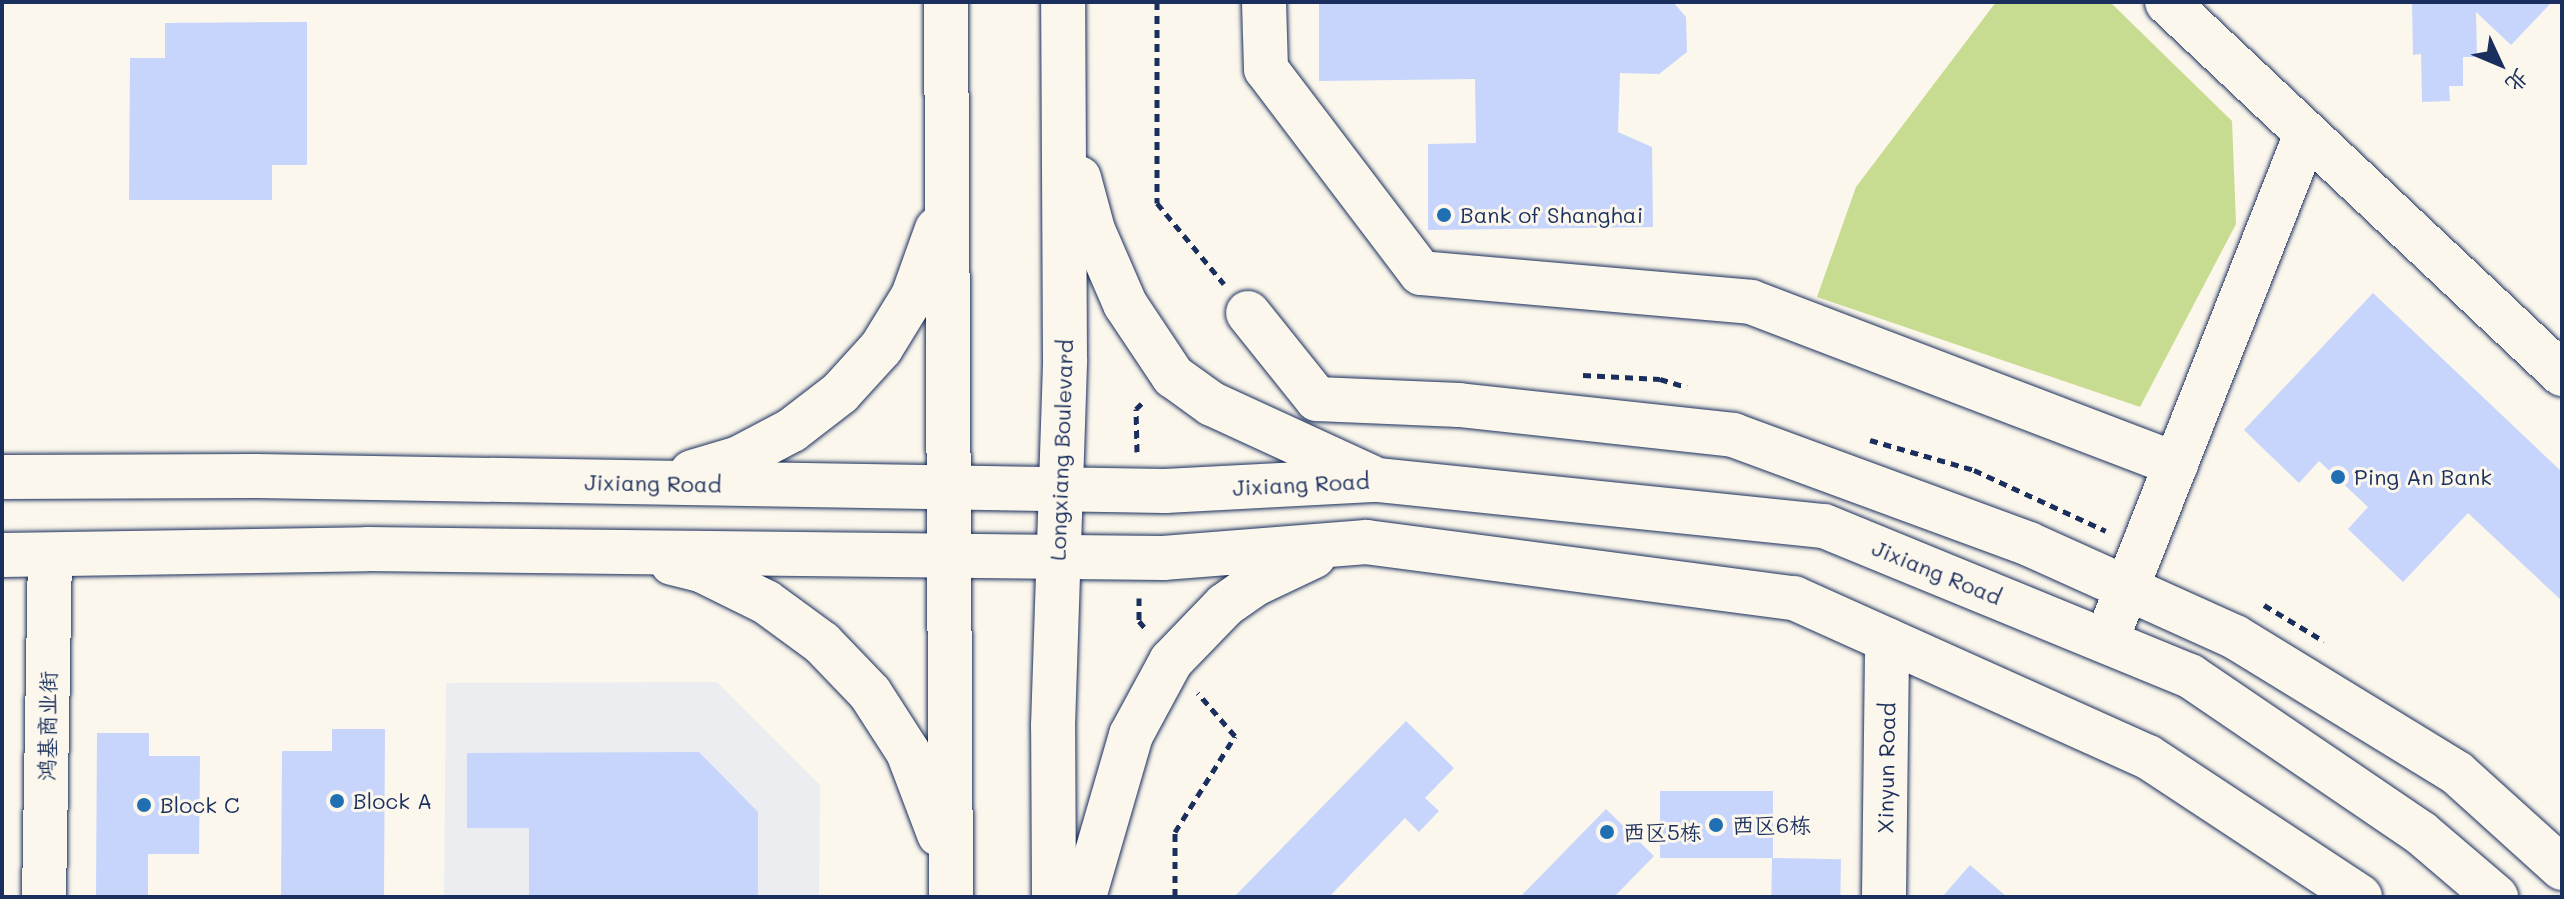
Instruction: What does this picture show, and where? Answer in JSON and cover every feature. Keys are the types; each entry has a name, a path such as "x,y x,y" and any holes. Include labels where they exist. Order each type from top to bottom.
{"main road":[{"path":"946,2 951,891"},
{"name":"Longxiang Boulevard","path":"1054,897 1053,726 1065,359 1063,2"},
{"path":"1264,2 1266,69 1421,273 1751,302 2176,464"},
{"path":"2167,2 2562,374"},
{"path":"620,483 681,476 739,458 792,430 840,393 881,348 913,296 929,254 946,180 947,120"},
{"path":"1064,122 1093,230 1125,304 1173,376 1212,404 1377,480"},
{"path":"2106,641 2306,134"},
{"path":"1248,313 1317,399 1459,405 1733,435 2029,544 2235,637 2457,773 2562,868"},
{"name":"Jixiang Road","path":"2,477 1165,491 1377,480 1824,526 2190,676 2421,833 2496,897"},
{"path":"1084,897 1131,735 1171,661 1225,605 1257,583 1328,551 1366,542"},
{"path":"2,555 367,549 1163,558 1366,542 1794,598 2148,757 2360,897"},
{"path":"635,552 703,571 766,602 822,643 870,693 908,752 930,804 951,891"},
{"name":"鸿基商业街","path":"44,897 50,555"},
{"name":"Xinyun Road","path":"1884,897 1887,640"}],"shaded area":[{"path":"717,682 820,785 819,897 444,897 446,683"}],"green space":[{"path":"1996,2 2110,2 2232,121 2236,224 2140,407 1817,297 1856,187"}],"building":[{"path":"1319,2 1673,2 1686,17 1687,52 1659,74 1620,73 1618,132 1652,147 1653,227 1428,230 1428,144 1476,143 1475,79 1319,81"},
{"path":"2412,2 2552,2 2511,45 2476,12 2477,57 2463,57 2463,86 2449,86 2450,101 2422,102 2421,54 2413,55"},
{"path":"307,22 307,165 272,165 272,200 129,200 130,58 165,58 165,23"},
{"path":"2373,293 2562,472 2562,601 2468,513 2403,582 2348,529 2368,507 2319,461 2299,483 2244,430"},
{"path":"1406,721 1454,768 1425,798 1439,811 1419,832 1405,818 1329,897 1234,897"},
{"name":"Block A","path":"332,729 385,729 384,897 281,897 282,751 332,751"},
{"name":"Block C","path":"97,733 149,733 149,756 200,756 199,854 148,854 148,897 96,897"},
{"path":"699,752 758,812 758,897 529,897 529,828 467,828 467,753"},
{"name":"西区6栋","path":"1660,791 1773,791 1773,858 1660,858"},
{"name":"西区5栋","path":"1606,809 1654,856 1614,897 1520,897"},
{"path":"1772,858 1841,859 1840,897 1771,897"},
{"path":"1970,865 2007,897 1942,897"}],"place":[{"name":"Bank of Shanghai","path":"1444,215"},
{"name":"Ping An Bank","path":"2338,477"},
{"name":"Block A","path":"337,801"},
{"name":"Block C","path":"144,805"},
{"name":"西区6栋","path":"1716,825"},
{"name":"西区5栋","path":"1607,832"}]}
